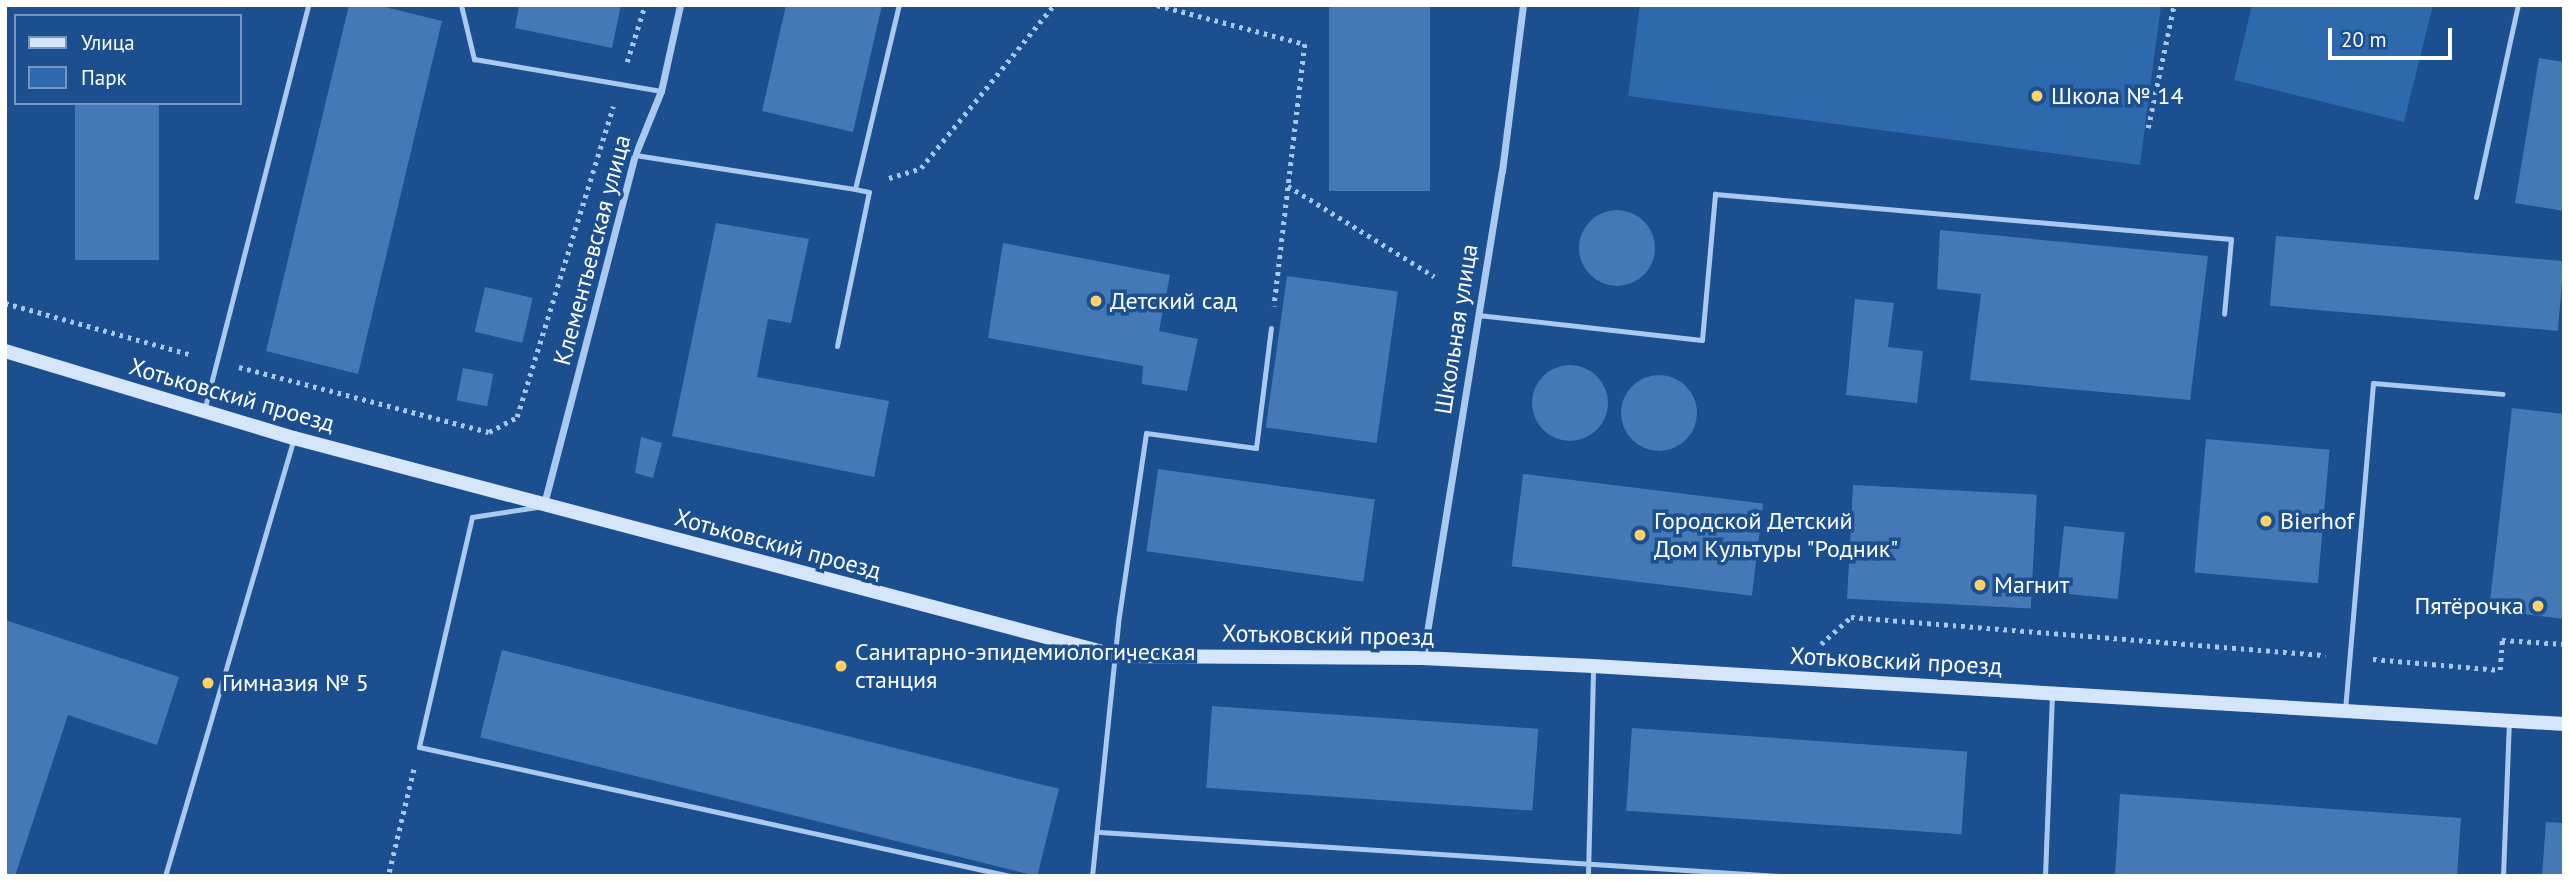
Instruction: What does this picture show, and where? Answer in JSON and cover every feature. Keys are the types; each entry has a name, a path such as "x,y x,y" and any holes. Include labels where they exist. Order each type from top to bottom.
{"main road":[{"name":"Хотьковский проезд","path":"5,352 294,438 1118,656 1422,658 1593,666 2564,724"}],"street":[{"name":"Клементьевская улица","path":"543,506 635,155 661,90 680,5"},
{"name":"Школьная улица","path":"1422,658 1478,315 1522,5"}],"lane":[{"path":"204,411 308,5"},
{"path":"461,5 474,59 619,86 661,90"},
{"path":"855,189 899,5"},
{"path":"2476,197 2518,5"},
{"path":"635,155 869,192 837,346"},
{"path":"1478,315 1702,340 1715,194 2231,239 2224,314"},
{"path":"1092,876 1100,832 1118,656 1119,616 1146,433 1256,448 1272,328"},
{"path":"2345,710 2374,383 2503,394"},
{"path":"165,876 294,438"},
{"path":"543,506 472,517 419,747 1010,876"},
{"path":"1588,876 1593,666"},
{"path":"2045,876 2052,693"},
{"path":"2503,876 2509,721"},
{"path":"1100,832 1779,876"}],"path":[{"path":"5,303 489,432 517,417 645,5"},
{"path":"855,189 921,167 1054,5"},
{"path":"1157,5 1305,44 1272,328"},
{"path":"2148,128 2174,5"},
{"path":"1288,186 1434,276"},
{"path":"1821,644 1851,617 2500,670 2502,640 2564,644"},
{"path":"389,872 419,747"}],"green space":[{"path":"1640,5 2161,5 2140,165 1628,96"},
{"path":"2252,5 2433,5 2404,122 2234,80"}],"building":[{"path":"349,5 377,5 442,21 358,374 266,351"},
{"path":"519,5 621,5 612,48 515,28"},
{"path":"786,5 882,5 853,132 762,111"},
{"path":"1329,5 1430,5 1430,191 1329,191"},
{"path":"2539,58 2564,62 2564,211 2515,203"},
{"path":"75,105 159,105 159,260 75,260"},
{"path":"1617,210 1631,213 1644,221 1652,234 1655,248 1652,262 1644,275 1631,283 1617,286 1603,283 1590,275 1582,262 1579,248 1582,234 1590,221 1603,213"},
{"path":"716,223 809,239 791,323 768,319 757,377 889,401 874,477 672,436"},
{"path":"1940,230 2208,256 2190,400 1970,380 1981,294 1937,289"},
{"path":"2276,236 2564,261 2558,331 2270,306"},
{"path":"1003,243 1170,275 1159,331 1198,339 1187,391 1142,384 1143,366 988,338"},
{"path":"1287,276 1398,292 1377,443 1266,428"},
{"path":"485,287 533,298 522,343 475,332"},
{"path":"1855,299 1894,303 1888,347 1923,351 1917,403 1846,395"},
{"path":"1570,365 1584,368 1597,376 1605,389 1608,403 1605,417 1597,430 1584,438 1570,441 1556,438 1543,430 1535,417 1532,403 1535,389 1543,376 1556,368"},
{"path":"463,368 493,374 487,406 457,400"},
{"path":"1659,375 1673,378 1686,386 1694,399 1697,413 1694,427 1686,440 1673,448 1659,451 1645,448 1632,440 1624,427 1621,413 1624,399 1632,386 1645,378"},
{"path":"2512,408 2564,414 2564,619 2489,610"},
{"path":"641,437 662,443 653,478 635,473"},
{"path":"2206,439 2330,450 2318,583 2194,572"},
{"path":"1158,469 1375,499 1363,582 1146,551"},
{"name":"Городской Детский Дом Культуры \"Родник\"","path":"1523,474 1763,503 1752,596 1512,566"},
{"path":"1853,485 2037,495 2031,608 1847,599"},
{"path":"2064,526 2125,532 2118,599 2057,593"},
{"path":"5,620 179,677 157,745 68,715 15,876 5,876"},
{"path":"502,650 1059,789 1036,876 480,737"},
{"path":"1212,706 1538,729 1532,811 1206,788"},
{"path":"1632,728 1967,751 1961,834 1626,811"},
{"path":"2120,794 2461,818 2457,876 2115,875"},
{"path":"2546,822 2564,823 2564,876 2542,876"}],"place":[{"name":"Школа № 14","path":"2037,96"},
{"name":"Детский сад","path":"1096,301"},
{"name":"Bierhof","path":"2266,521"},
{"name":"Городской Детский Дом Культуры \"Родник\"","path":"1640,535"},
{"name":"Магнит","path":"1980,585"},
{"name":"Пятёрочка","path":"2538,606"},
{"name":"Санитарно-эпидемиологическая станция","path":"841,666"},
{"name":"Гимназия № 5","path":"208,683"}]}
